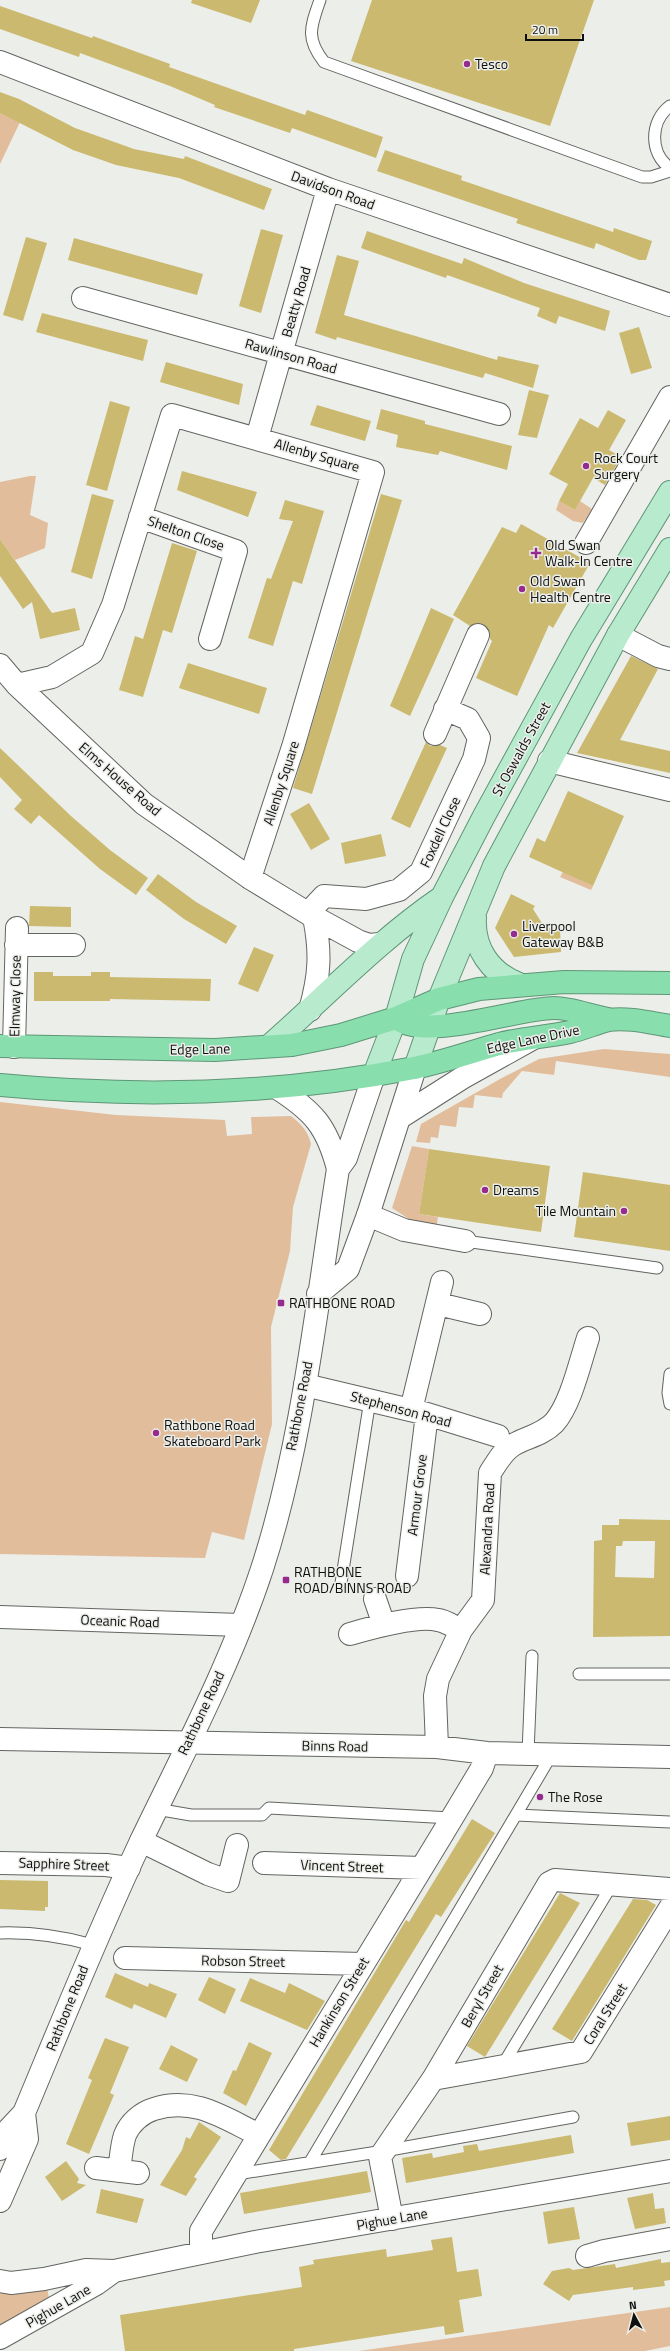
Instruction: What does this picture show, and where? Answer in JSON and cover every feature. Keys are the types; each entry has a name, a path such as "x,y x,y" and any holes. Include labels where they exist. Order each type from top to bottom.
{"highway":[{"path":"396,1018 439,998 479,988 564,982 670,983"},
{"path":"396,1018 406,1023 429,1026 454,1025 534,1009 556,1008 610,1020"},
{"name":"Edge Lane","path":"7,1046 215,1050 292,1045 341,1035 396,1018"},
{"name":"Edge Lane Drive","path":"374,1075 415,1068 456,1058 500,1044 570,1032 610,1020 636,1021 670,1026"},
{"path":"0,1085 63,1091 144,1094 277,1088 374,1075"}],"main road":[{"name":"St Oswalds Street","path":"374,1075 396,1018 413,959 442,897 581,639 670,492"},
{"path":"415,1068 439,998 494,866 549,761 618,635 667,559"},
{"path":"498,791 526,806"},
{"path":"269,1046 310,1010 380,944 415,915 442,897"},
{"path":"475,912 476,939 483,956 502,976 519,984"}],"street":[{"name":"Davidson Road","path":"0,62 328,189 670,305"},
{"name":"Beatty Road","path":"257,438 328,189"},
{"name":"Rawlinson Road","path":"83,298 498,414"},
{"path":"586,543 670,397"},
{"name":"Allenby Square","path":"17,685 52,677 92,653 113,604 172,415 373,472 293,747 250,878"},
{"name":"Shelton Close","path":"140,517 236,550 210,639"},
{"path":"435,734 478,635"},
{"path":"618,635 664,658"},
{"name":"Elms House Road","path":"0,665 17,685 144,804 250,878 311,915 358,941 369,944 380,944"},
{"name":"Foxdell Close","path":"311,915 324,896 366,899 399,890 421,872 474,759 479,738 468,719 445,709"},
{"path":"549,761 575,769 670,790"},
{"path":"310,1010 318,981 320,958 320,944 311,915"},
{"name":"Elmway Close","path":"7,1046 17,936 74,945"},
{"path":"399,1118 462,1078 533,1038"},
{"path":"318,1294 348,1269 368,1215 415,1068"},
{"name":"Rathbone Road","path":"0,2149 9,2129 24,2113 93,1945 188,1742 241,1625 252,1597 273,1530 305,1385 338,1169 346,1158 374,1075"},
{"path":"277,1088 315,1116 334,1154 338,1169"},
{"path":"368,1215 404,1230 465,1241"},
{"name":"Armour Grove","path":"407,1576 419,1412 442,1282"},
{"path":"438,1304 480,1314"},
{"name":"Alexandra Road","path":"437,1747 435,1696 438,1679 461,1630 483,1600 490,1473 500,1457 513,1445 538,1435 553,1423 563,1409 588,1338"},
{"name":"Stephenson Road","path":"305,1385 419,1412 498,1436"},
{"path":"375,1599 384,1625"},
{"name":"Oceanic Road","path":"0,1617 241,1625"},
{"path":"350,1634 384,1625 429,1619 439,1620 461,1630"},
{"name":"Binns Road","path":"0,1739 437,1747 487,1753 670,1757"},
{"name":"Hankinson Street","path":"201,2253 201,2232 482,1768 487,1753"},
{"path":"141,1841 208,1874 228,1881 237,1845"},
{"name":"Sapphire Street","path":"0,1863 106,1865 129,1868"},
{"name":"Vincent Street","path":"264,1863 421,1868"},
{"name":"Beryl Street","path":"392,2219 380,2157 433,2079 549,1883 555,1880 613,1883 670,1889"},
{"name":"Coral Street","path":"433,2079 581,2052 670,1908"},
{"name":"Robson Street","path":"125,1958 362,1964"},
{"path":"96,2168 128,2172 126,2134 133,2122 146,2112 164,2106 191,2105 260,2135"},
{"name":"Rathbone Road","path":"0,2201 27,2139 24,2113"},
{"name":"Pighue Lane","path":"0,2281 12,2283 44,2279 86,2270 114,2271 201,2253 670,2171"},
{"path":"586,2256 604,2251 670,2239"},
{"name":"Pighue Lane","path":"0,2338 96,2284 114,2271"}],"lane":[{"path":"320,0 310,30 312,42 324,62 642,177 651,177 670,171"},
{"path":"670,106 661,113 654,127 655,141 660,156 670,168"},
{"path":"465,1241 657,1268"},
{"path":"670,1374 668,1393 670,1404"},
{"path":"341,1583 370,1400"},
{"path":"528,1753 532,1656"},
{"path":"579,1674 670,1674"},
{"path":"310,2162 552,1754"},
{"path":"156,1809 191,1815 262,1815 269,1808 451,1818"},
{"path":"516,1816 670,1822"},
{"path":"502,2066 613,1883"},
{"path":"0,1933 44,1933 66,1937 93,1945"},
{"path":"237,2174 384,2151 573,2117"}],"shaded area":[{"path":"0,113 21,120 0,164"},
{"path":"36,476 30,515 48,523 45,548 15,560 0,539 0,482"},
{"path":"559,501 575,510 580,501 592,509 583,523 573,521 556,510"},
{"path":"563,872 593,886 591,890 560,877"},
{"path":"604,1049 670,1054 670,1077 556,1061 554,1075 522,1071 503,1093 502,1098 475,1095 473,1108 459,1107 456,1127 440,1125 438,1138 431,1137 430,1143 416,1142 421,1124 500,1079 539,1059"},
{"path":"0,1102 116,1115 225,1120 227,1136 252,1134 251,1117 291,1116 301,1125 310,1139 311,1144 293,1207 290,1251 271,1327 272,1424 244,1540 212,1532 205,1558 0,1554"},
{"path":"412,1146 429,1149 419,1214 438,1217 436,1229 415,1223 392,1208"},
{"path":"46,2284 50,2302 0,2326 0,2286"},
{"path":"670,2307 670,2346 645,2351 359,2351"}],"building":[{"path":"192,0 260,0 251,23 191,3"},
{"name":"Tesco","path":"372,0 594,0 550,126 351,61"},
{"path":"0,6 92,38 93,36 170,64 169,67 305,115 307,110 383,137 376,158 292,128 290,133 214,107 215,105 170,86 80,53 79,57 0,29"},
{"path":"0,92 19,99 75,128 134,149 184,159 185,156 272,189 264,210 179,178 116,165 73,150 0,113"},
{"path":"385,150 462,176 461,180 613,232 614,228 652,241 646,260 639,260 596,243 594,249 516,223 518,219 377,171"},
{"path":"261,229 283,235 261,313 239,306"},
{"path":"367,231 462,264 464,258 524,283 610,311 605,331 559,316 556,324 537,316 540,308 447,275 446,278 361,248"},
{"path":"26,237 47,243 23,321 3,315"},
{"path":"74,238 203,274 197,295 68,260"},
{"path":"337,255 359,261 344,315 497,360 498,356 539,365 533,388 485,373 483,378 337,337 336,340 315,333"},
{"path":"42,313 148,340 143,361 36,332"},
{"path":"639,327 652,368 631,374 619,333"},
{"path":"166,362 243,384 239,405 160,382"},
{"path":"529,390 549,395 537,438 518,435"},
{"path":"110,401 130,407 107,491 86,485"},
{"path":"317,405 371,421 365,441 310,425"},
{"path":"381,409 425,421 425,424 512,446 507,470 440,451 438,455 396,447 398,435 376,429"},
{"name":"Rock Court Surgery","path":"608,410 626,420 609,450 621,457 605,485 593,478 575,510 559,501 568,484 549,474 580,418 598,428"},
{"path":"182,471 257,492 248,517 177,490"},
{"path":"92,494 114,500 92,579 71,572"},
{"path":"381,494 402,500 312,794 293,788"},
{"path":"285,500 324,511 302,584 293,581 273,646 248,638 267,578 271,579 293,521 279,519"},
{"name":"Old Swan Health Centre","path":"521,524 590,563 553,628 549,625 517,696 476,678 492,641 490,639 490,633 483,624 476,623 470,626 453,615 502,527 516,533"},
{"path":"0,539 52,613 75,608 80,630 40,639 32,602 23,609 0,576"},
{"path":"172,543 197,551 172,633 163,630 143,697 119,690 135,636 143,639"},
{"path":"431,608 454,619 410,716 390,706"},
{"path":"631,656 658,669 620,740 670,751 670,773 577,753"},
{"path":"188,663 267,688 259,714 179,688"},
{"path":"426,742 430,746 440,745 447,748 410,828 391,819"},
{"path":"0,748 71,816 110,850 148,878 136,895 100,869 39,815 31,824 14,809 22,800 0,777"},
{"path":"568,791 624,816 593,886 529,857 537,838 545,842"},
{"path":"309,803 330,839 311,850 290,814"},
{"path":"381,834 386,856 345,864 341,843"},
{"path":"158,874 196,902 237,926 226,944 184,919 146,890"},
{"path":"511,894 535,906 533,909 545,928 560,928 561,952 514,957 495,928"},
{"path":"30,906 71,907 71,927 29,926"},
{"path":"254,947 274,955 258,992 238,984"},
{"path":"34,972 53,972 53,976 91,976 91,972 110,972 110,977 211,979 210,1001 110,999 110,1001 34,1001"},
{"name":"Dreams","path":"429,1149 550,1166 541,1232 419,1214"},
{"name":"Tile Mountain","path":"583,1172 670,1185 670,1251 574,1237"},
{"path":"619,1519 670,1520 670,1636 593,1637 594,1541 602,1540 602,1525 619,1525","holes":["623,1541 655,1541 654,1578 615,1577 616,1546 622,1546"]},
{"path":"472,1819 495,1833 441,1917 436,1914 286,2159 281,2160 269,2150 406,1920 409,1922"},
{"path":"0,1880 48,1881 48,1907 45,1907 45,1911 0,1909"},
{"path":"560,1893 580,1903 485,2057 467,2046"},
{"path":"633,1899 647,1900 656,1905 572,2041 552,2029"},
{"path":"115,1973 148,1987 149,1983 177,1994 166,2018 134,2004 132,2009 105,1997"},
{"path":"209,1977 236,1989 225,2014 198,2000"},
{"path":"250,1978 285,1993 289,1983 325,2001 307,2030 240,2001"},
{"path":"105,2038 129,2047 110,2093 114,2095 89,2154 66,2144 92,2080 88,2078"},
{"path":"249,2042 272,2053 246,2106 223,2093 233,2070 236,2071"},
{"path":"171,2045 198,2059 187,2082 159,2069"},
{"path":"670,2116 670,2140 631,2146 627,2123"},
{"path":"199,2122 221,2137 194,2177 197,2179 186,2196 160,2185 182,2150 186,2137 190,2139"},
{"path":"571,2135 574,2153 406,2183 402,2158 432,2153 433,2158 464,2152 463,2146 477,2144 479,2151"},
{"path":"66,2161 79,2179 77,2183 86,2185 62,2201 45,2177"},
{"path":"367,2171 371,2192 244,2214 240,2193"},
{"path":"101,2189 144,2199 137,2223 96,2213"},
{"path":"653,2193 655,2209 664,2208 666,2223 635,2229 627,2198"},
{"path":"574,2207 580,2239 548,2244 543,2212"},
{"path":"452,2237 457,2272 478,2269 482,2296 459,2300 464,2332 445,2335 444,2326 294,2349 294,2351 125,2351 120,2315 302,2287 299,2267 314,2264 313,2260 386,2249 387,2257 433,2250 431,2240"},
{"path":"661,2259 661,2263 670,2262 670,2280 664,2281 665,2286 633,2290 633,2287 573,2295 569,2301 543,2284 552,2271 569,2268 573,2270 615,2264 616,2268"}],"place":[{"name":"Tesco","path":"467,64"},
{"name":"Rock Court Surgery","path":"586,466"},
{"name":"Old Swan Walk-In Centre","path":"536,553"},
{"name":"Old Swan Health Centre","path":"522,589"},
{"name":"Liverpool Gateway B&B","path":"514,934"},
{"name":"Dreams","path":"485,1190"},
{"name":"Tile Mountain","path":"624,1211"},
{"name":"RATHBONE ROAD","path":"281,1303"},
{"name":"Rathbone Road Skateboard Park","path":"156,1433"},
{"name":"RATHBONE ROAD/BINNS ROAD","path":"286,1580"},
{"name":"The Rose","path":"540,1797"}]}
